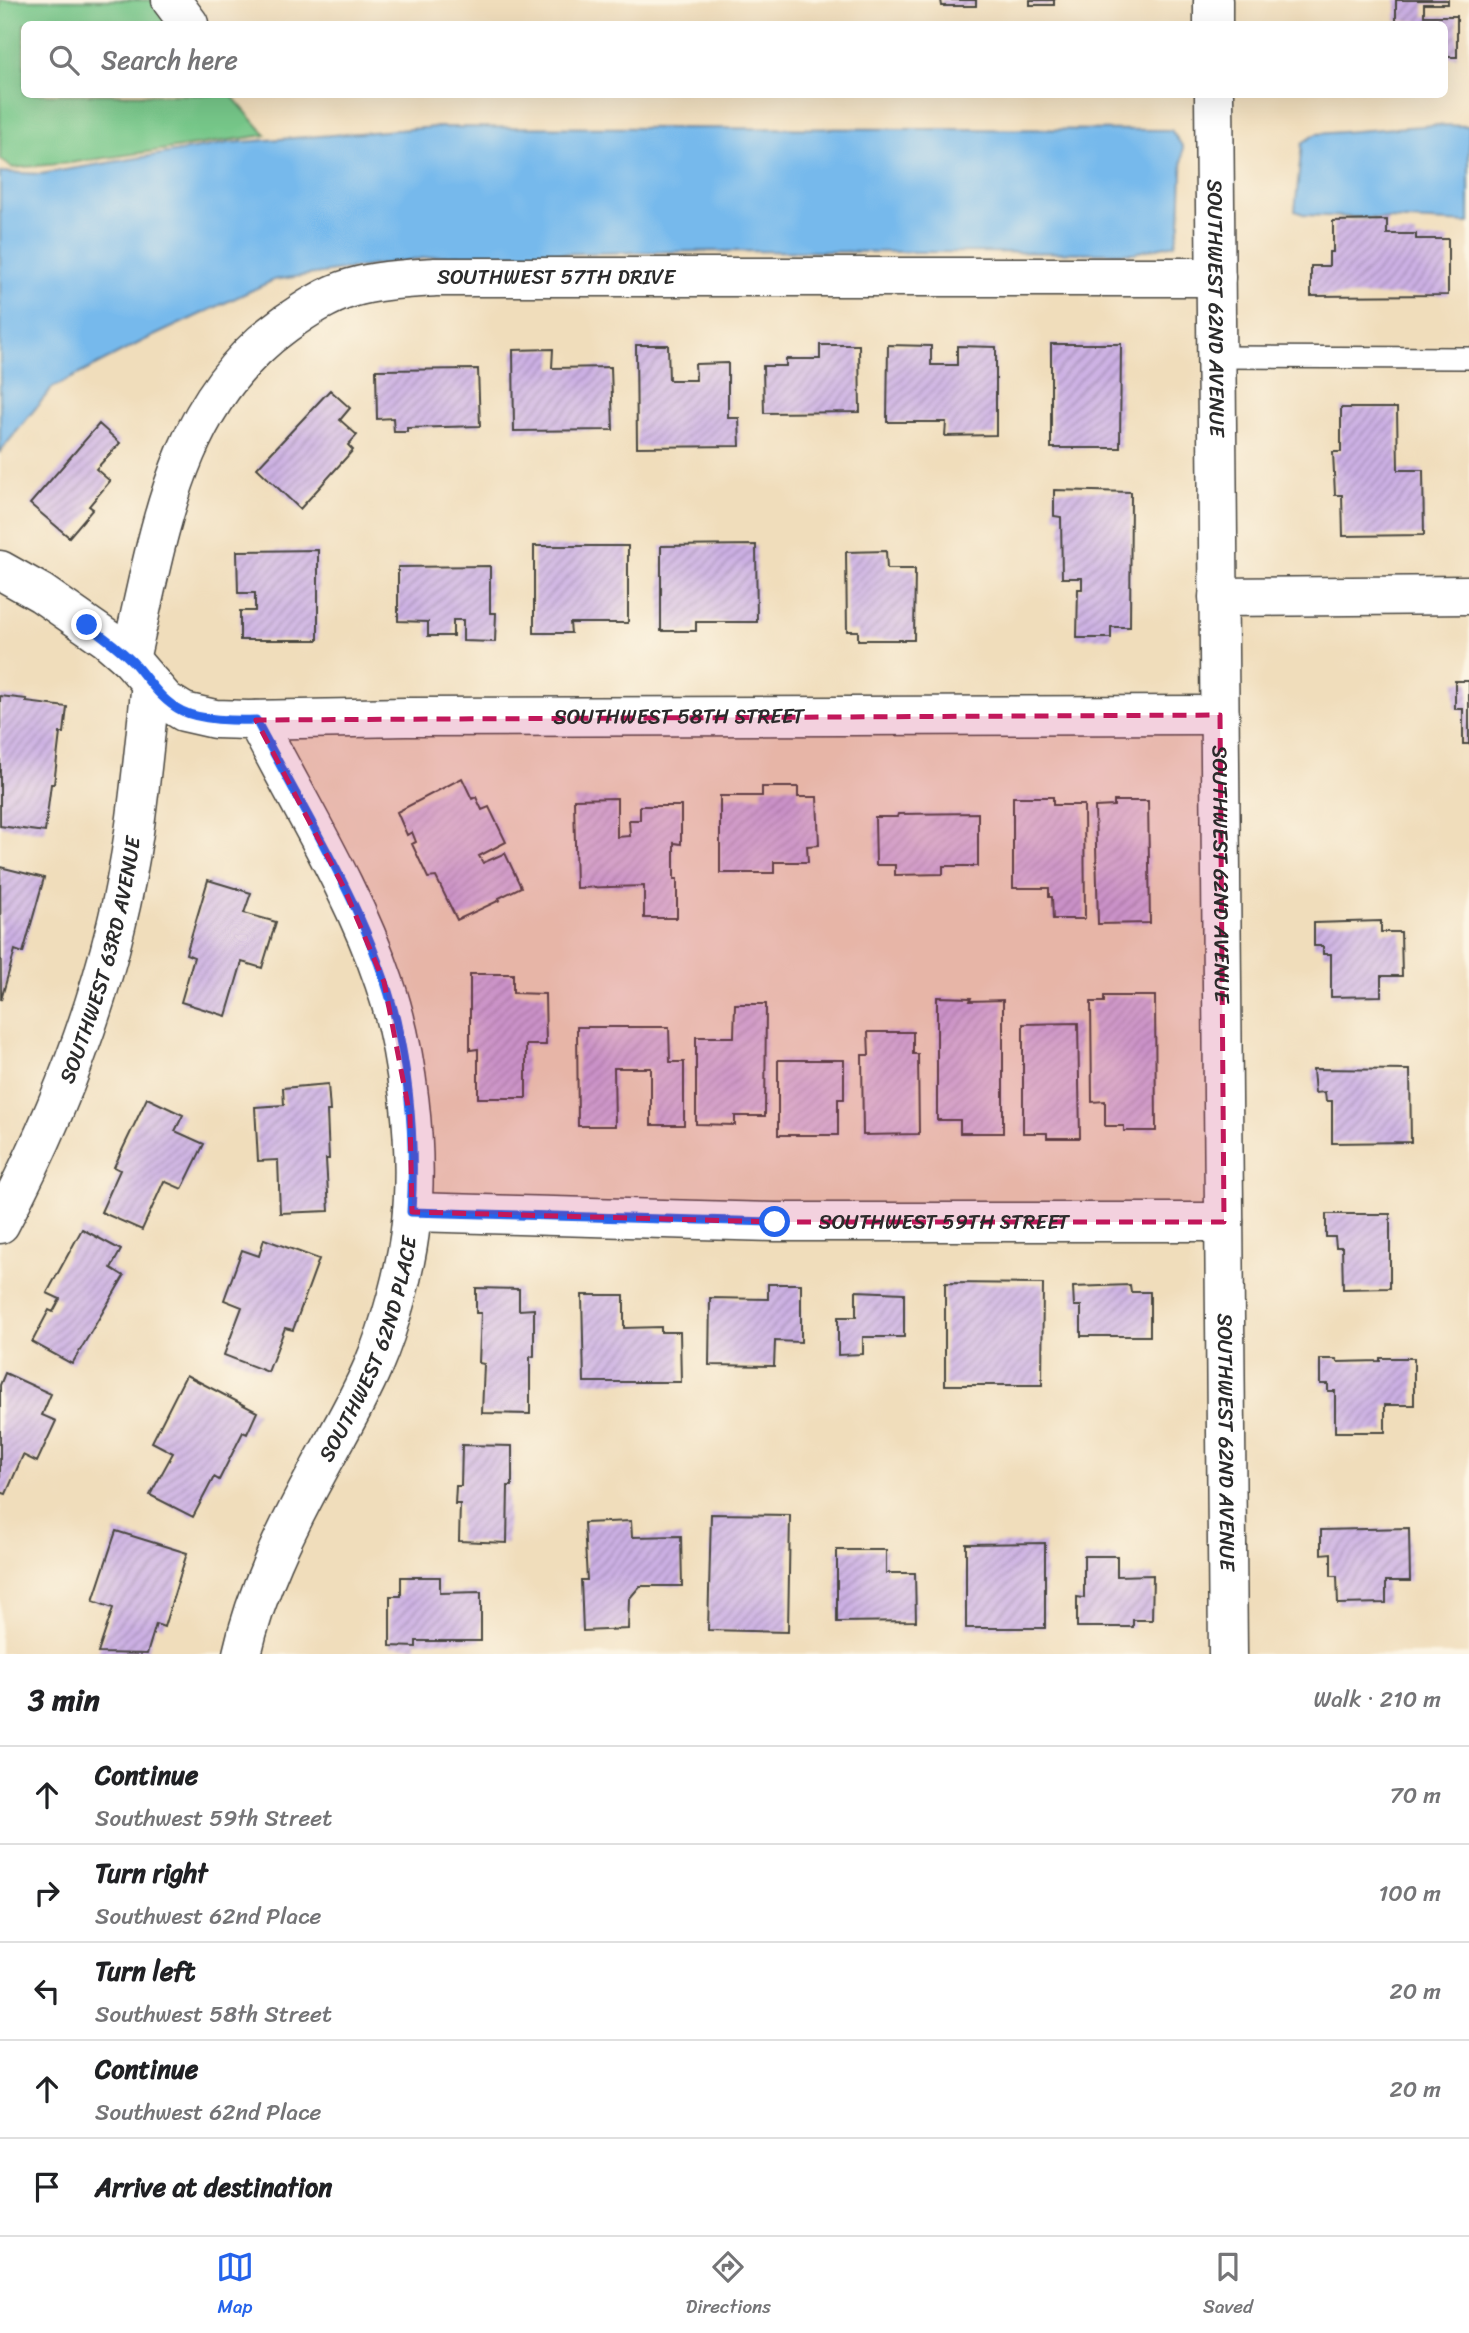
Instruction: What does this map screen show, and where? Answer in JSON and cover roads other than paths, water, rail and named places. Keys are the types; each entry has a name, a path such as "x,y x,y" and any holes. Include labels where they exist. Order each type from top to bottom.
{"street":[{"path":"171,0 187,21"},
{"path":"1213,0 1213,21"},
{"name":"SOUTHWEST 62ND AVENUE","path":"1214,98 1228,1654"},
{"name":"SOUTHWEST 57TH DRIVE","path":"141,671 161,521 192,438 228,379 272,334 303,312 350,288 378,282 435,277 1216,277"},
{"path":"0,570 57,604 107,639 141,671"},
{"path":"1219,597 1469,595"},
{"name":"SOUTHWEST 58TH STREET","path":"141,671 166,701 184,712 215,719 1220,715"},
{"name":"SOUTHWEST 63RD AVENUE","path":"0,1224 63,1090 106,962 124,889 136,811 141,671"},
{"name":"SOUTHWEST 62ND PLACE","path":"242,1654 252,1616 279,1550 374,1364 394,1300 409,1236 413,1189 410,1116 396,1020 384,982 344,888 256,720"},
{"name":"SOUTHWEST 59TH STREET","path":"411,1212 775,1222 1224,1222"}],"lane":[{"path":"1216,357 1469,358"}],"water":[{"path":"1435,125 1469,126 1469,223 1306,215 1295,211 1302,143 1316,134"},
{"path":"436,127 1171,130 1183,147 1180,224 1175,244 1134,253 711,251 438,256 274,280 143,341 52,388 0,452 0,172 41,174 229,143"}]}
